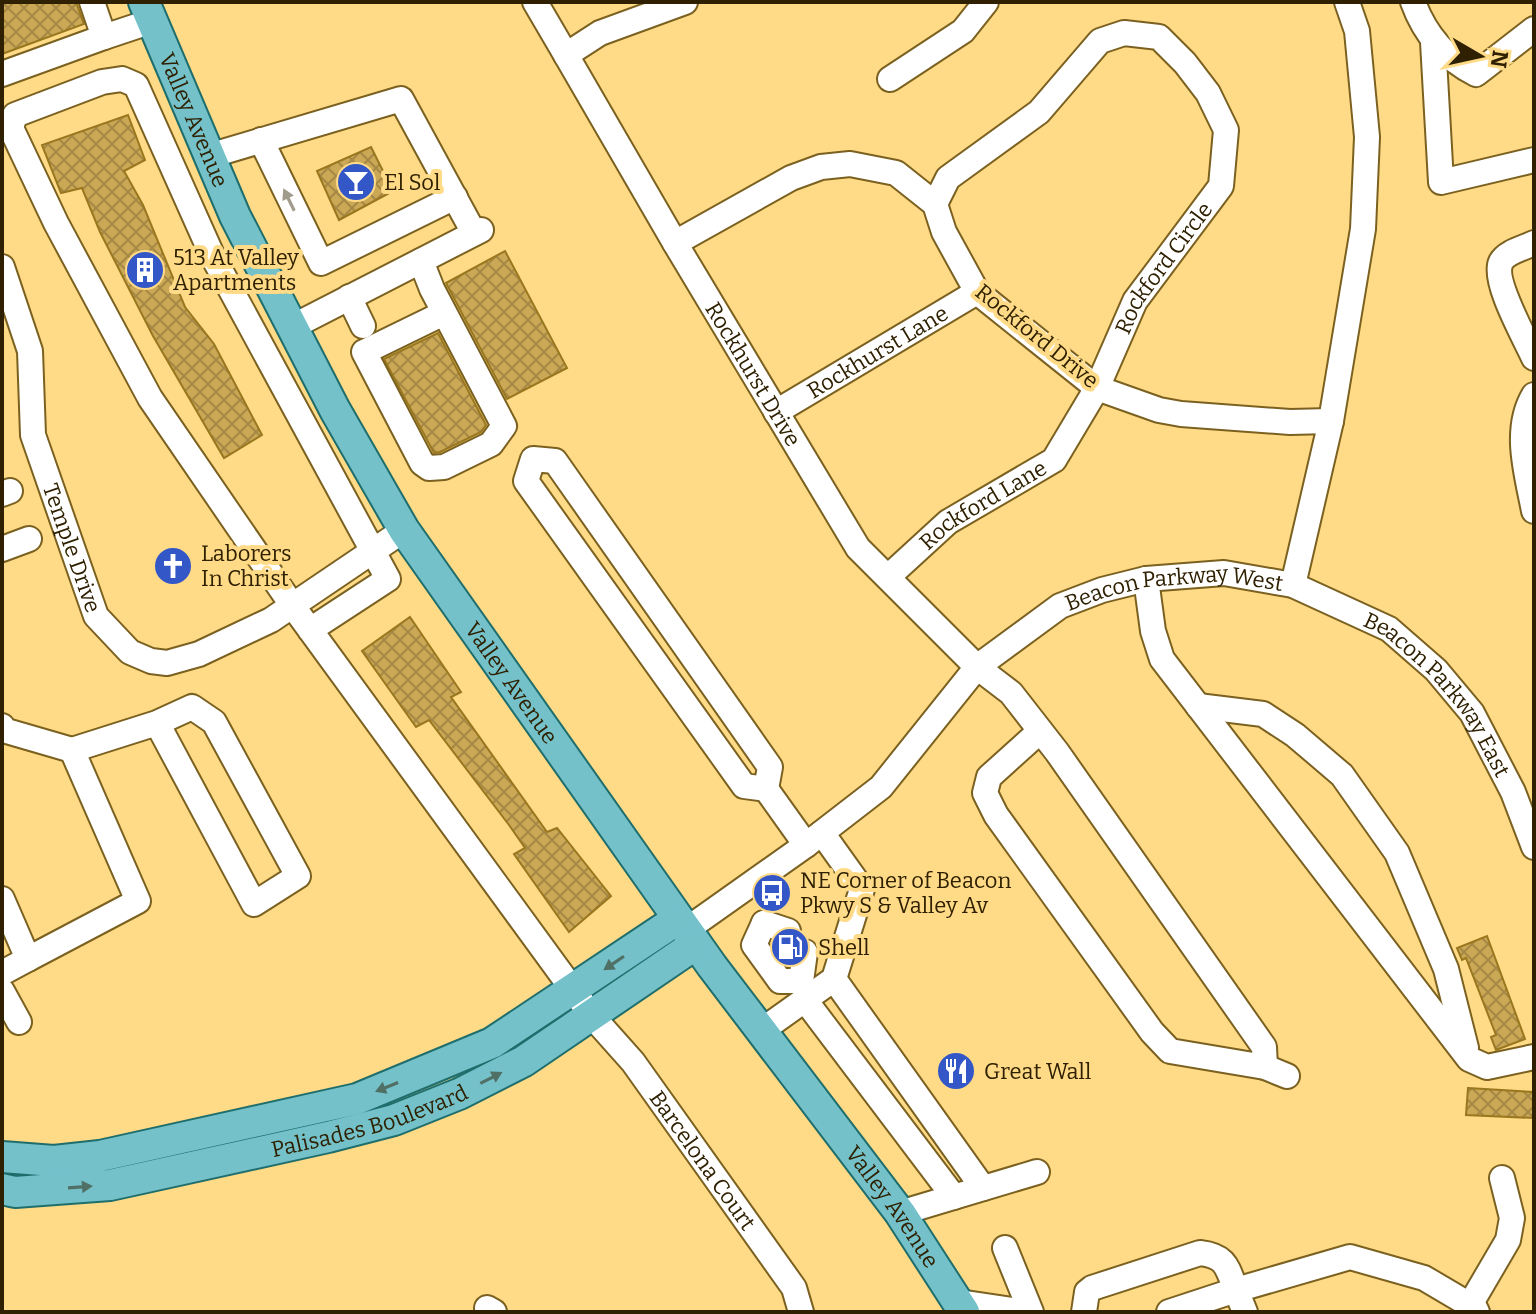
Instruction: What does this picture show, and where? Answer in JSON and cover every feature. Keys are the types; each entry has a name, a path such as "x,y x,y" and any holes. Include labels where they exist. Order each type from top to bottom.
{"main road":[{"name":"Valley Avenue","path":"148,11 235,216 335,410 404,530 687,931 900,1213 961,1307"},
{"name":"Palisades Boulevard","path":"2,1157 54,1161 100,1156 357,1099 492,1043 573,991 687,931"},
{"name":"Palisades Boulevard","path":"2,1189 15,1192 110,1185 394,1120 459,1094 524,1061 592,1016 687,931"}],"street":[{"path":"92,2 104,37"},
{"name":"Rockhurst Drive","path":"535,2 858,548 977,667 1011,693 1057,752 1264,1047 1276,1071 1170,1051 1152,1032 996,815 985,793 989,777 1040,731"},
{"path":"566,55 600,33 685,2"},
{"path":"890,79 963,31 986,2"},
{"name":"Beacon Parkway West","path":"687,931 881,787 977,667 1060,606 1102,590 1146,579 1224,573 1293,585 1331,421 1363,229 1367,137 1357,31 1347,2"},
{"path":"1413,2 1433,42 1458,65 1476,74 1534,29"},
{"path":"2,74 104,37 148,11"},
{"name":"Rockford Circle","path":"935,204 948,178 1039,112 1100,41 1124,33 1159,37 1185,63 1208,93 1226,130 1221,186 1135,301 1097,388"},
{"path":"1433,42 1441,182 1534,160"},
{"name":"Barcelona Court","path":"374,552 212,255 136,85 122,79 102,82 15,115 11,128 56,223 150,398 310,630 573,991 633,1062 794,1288 801,1312"},
{"path":"209,156 401,99 478,232 292,327"},
{"path":"261,140 318,261 325,261 455,197"},
{"path":"675,243 791,178 821,167 850,164 896,173 935,204"},
{"name":"Rockford Drive","path":"935,204 944,232 977,292 1097,388 1159,410 1181,414 1290,422 1331,421"},
{"path":"1534,243 1507,255 1501,262 1498,277 1534,358"},
{"path":"421,261 444,313 504,426 491,444 444,467 429,468 422,463 364,352 444,313"},
{"name":"Temple Drive","path":"2,267 30,351 33,435 96,616 130,652 151,661 167,663 199,654 271,620 404,530"},
{"name":"Rockhurst Lane","path":"776,412 977,292"},
{"path":"349,297 363,326"},
{"name":"Rockford Lane","path":"888,577 948,522 1054,460 1097,388"},
{"path":"1534,395 1523,421 1523,453 1534,511"},
{"path":"766,789 770,767 680,636 555,461 533,459 526,481 744,786 766,789 862,889 834,979"},
{"path":"2,549 29,539"},
{"path":"310,630 388,579 374,552"},
{"path":"1146,579 1153,631 1162,659 1469,1059 1487,1067 1534,1057"},
{"name":"Beacon Parkway East","path":"1293,585 1389,629 1436,670 1472,713 1513,792 1534,847"},
{"path":"1198,706 1263,714 1295,735 1342,775 1397,853 1446,969 1469,1059"},
{"path":"2,726 3,730 72,750 157,723 192,707 214,722 298,876 254,904 157,723"},
{"path":"2,973 138,901 72,750"},
{"path":"741,891 776,931 754,945 780,981 834,979"},
{"path":"2,899 28,959"},
{"path":"761,1031 802,978"},
{"path":"802,978 954,1197"},
{"path":"834,979 983,1188"},
{"path":"2,991 19,1022"},
{"path":"900,1213 1037,1172"},
{"path":"1169,1312 1241,1301 1350,1257 1424,1278 1473,1309 1508,1240 1512,1218 1502,1178"},
{"path":"961,1307 1028,1312 1005,1248"},
{"path":"1084,1312 1087,1292 1092,1288 1200,1253 1221,1259 1241,1301"}],"building":[{"path":"2,2 76,2 84,24 2,54"},
{"name":"513 At Valley Apartments","path":"128,115 145,160 124,171 143,205 185,307 214,344 262,435 224,458 153,336 100,232 82,188 61,193 42,145"},
{"path":"371,147 393,191 339,220 317,171"},
{"path":"505,251 567,368 507,399 446,283"},
{"path":"438,333 486,425 481,432 434,453 384,359"},
{"path":"410,617 461,692 451,697 547,832 557,828 611,896 569,932 514,854 525,848 509,825 429,720 416,727 362,651"},
{"path":"1487,936 1525,1039 1496,1050 1491,1037 1496,1035 1466,958 1462,960 1457,948"},
{"path":"1468,1088 1534,1092 1534,1118 1466,1115"}],"tunnel":[{"path":"775,940 791,962"}],"place":[{"name":"El Sol","path":"356,182"},
{"name":"513 At Valley Apartments","path":"145,270"},
{"name":"Laborers In Christ","path":"173,566"},
{"name":"NE Corner of Beacon Pkwy S & Valley Av","path":"772,893"},
{"name":"Shell","path":"790,947"},
{"name":"Great Wall","path":"956,1071"}]}
